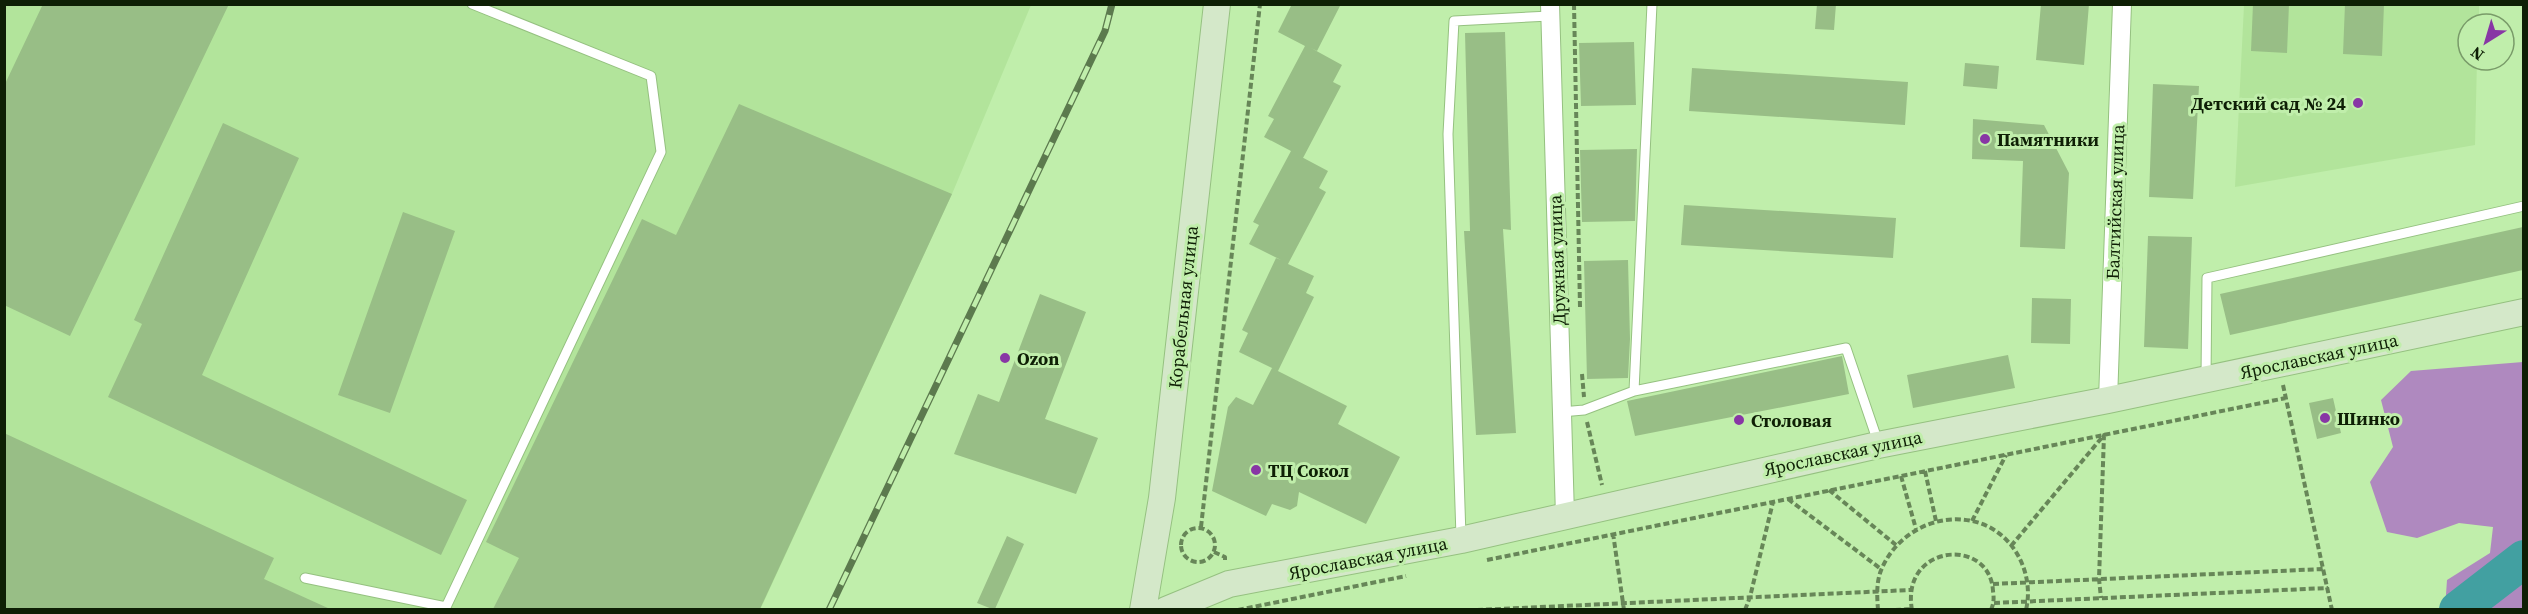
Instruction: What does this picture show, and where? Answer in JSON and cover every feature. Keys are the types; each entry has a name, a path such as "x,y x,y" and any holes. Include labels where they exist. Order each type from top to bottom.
{"street":[{"name":"Корабельная улица","path":"1143,609 1162,498 1216,4"},
{"name":"Балтийская улица","path":"2108,400 2122,4"},
{"name":"Дружная улица","path":"1550,10 1565,516"},
{"name":"Ярославская улица","path":"1167,609 1229,584 1461,540 1878,445 2206,380 2523,312"}],"lane":[{"path":"305,579 446,607 662,152 651,76 472,4"},
{"path":"1634,391 1652,4"},
{"path":"1461,540 1448,134 1454,21 1550,10"},
{"path":"2206,380 2206,278 2523,207"},
{"path":"1561,412 1584,410 1634,391 1846,348 1878,445"}],"path":[{"path":"1201,527 1260,4"},
{"path":"1574,4 1580,315"},
{"path":"1581,363 1584,410 1613,535 1624,609"},
{"path":"2278,364 2332,609"},
{"path":"1484,560 2286,398"},
{"path":"2012,546 2104,435"},
{"path":"2101,598 2099,579 2104,435"},
{"path":"1972,521 2006,455"},
{"path":"1925,471 1936,521"},
{"path":"1901,476 1916,529"},
{"path":"1829,490 1896,545"},
{"path":"1787,499 1881,569"},
{"path":"1745,609 1773,502"},
{"path":"1878,609 1877,591 1881,569 1896,545 1916,529 1936,521 1972,521 1994,530 2012,546 2023,563 2029,582 2026,609"},
{"path":"1194,527 1201,527 1211,533 1215,543 1214,552 1207,560 1196,562 1187,558 1181,550 1181,543 1185,533 1194,527"},
{"path":"1895,609 1912,609 1910,590 1918,570 1931,559 1949,553 1969,557 1985,568 1993,584 1994,603 1991,609"},
{"path":"1993,584 2323,569"},
{"path":"1238,609 1414,574"},
{"path":"1994,603 2328,588"},
{"path":"1477,609 1910,590"}],"shaded area":[{"path":"4,5 1031,5 952,194 760,610 5,609"},
{"name":"Детский сад № 24","path":"2244,5 2479,5 2479,12 2456,12 2456,72 2477,72 2475,145 2235,187"},
{"path":"2523,362 2523,609 2445,609 2447,580 2490,553 2493,527 2459,523 2417,538 2387,532 2370,482 2393,447 2381,400 2411,371"}],"building":[{"path":"43,4 229,4 70,336 4,305 4,86"},
{"path":"1292,4 1341,4 1317,51 1311,48 1342,65 1333,82 1341,86 1303,158 1328,171 1319,188 1326,192 1288,264 1314,276 1306,293 1314,297 1278,371 1239,352 1248,333 1242,330 1276,258 1281,260 1249,244 1259,225 1253,222 1291,151 1264,137 1274,119 1268,116 1305,46 1278,32"},
{"path":"1817,4 1836,4 1834,30 1815,29"},
{"path":"2041,4 2089,4 2084,65 2036,60"},
{"path":"2253,4 2289,4 2287,53 2251,51"},
{"path":"2345,4 2384,4 2382,56 2343,54"},
{"path":"1505,32 1511,230 1503,229 1516,433 1476,435 1464,231 1470,231 1465,33"},
{"path":"1634,42 1636,105 1581,106 1579,43"},
{"path":"1965,63 1999,66 1997,89 1963,86"},
{"path":"1692,68 1908,82 1905,125 1689,111"},
{"path":"2153,84 2199,86 2193,199 2149,197"},
{"path":"739,104 952,194 760,609 493,609 519,558 486,542 642,219 676,235"},
{"path":"1973,119 2044,125 2069,173 2065,249 2020,247 2023,161 1972,159"},
{"path":"223,123 299,158 202,375 467,500 441,555 108,397 142,324 134,320"},
{"path":"1637,149 1635,221 1582,222 1580,150"},
{"path":"1684,205 1896,218 1893,258 1681,245"},
{"path":"403,212 455,231 390,413 338,395"},
{"path":"2523,227 2523,270 2230,335 2220,294"},
{"path":"2148,236 2192,237 2188,349 2144,347"},
{"path":"1628,260 1630,339 1628,378 1587,379 1584,261"},
{"path":"1040,294 1086,312 1045,419 1098,438 1076,494 954,454 978,394 999,402"},
{"path":"2032,298 2071,299 2070,344 2031,343"},
{"path":"2008,355 2015,388 1913,408 1907,375"},
{"path":"1842,356 1849,394 1635,436 1627,401"},
{"path":"1272,368 1347,406 1338,424 1400,457 1366,524 1299,492 1297,506 1290,510 1272,504 1266,516 1212,491 1228,407 1236,397 1253,405"},
{"name":"Шинко","path":"2333,398 2341,433 2317,439 2309,403"},
{"path":"4,433 274,558 264,579 330,609 4,609"},
{"path":"1007,536 1024,544 995,609 992,609 977,603"}],"waterway":[{"path":"2458,610 2524,559"}],"railway":[{"path":"829,610 1105,31 1112,4"}],"place":[{"name":"Детский сад № 24","path":"2358,103"},
{"name":"Памятники","path":"1985,139"},
{"name":"Ozon","path":"1005,358"},
{"name":"Шинко","path":"2325,418"},
{"name":"Столовая","path":"1739,420"},
{"name":"ТЦ Сокол","path":"1256,470"}]}
